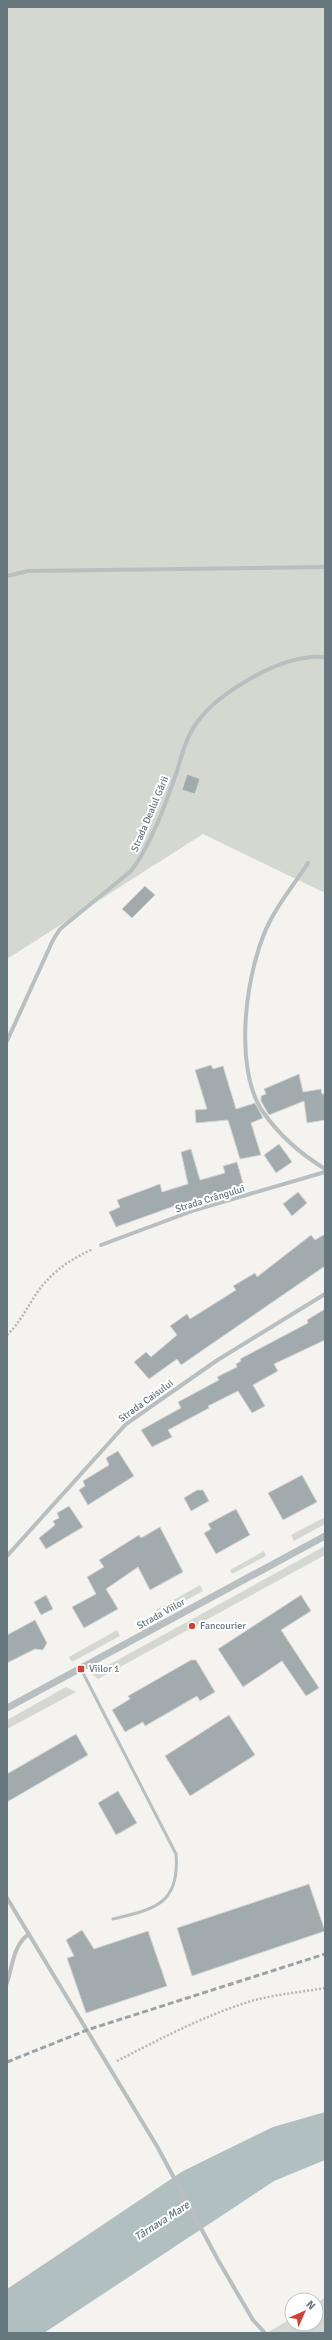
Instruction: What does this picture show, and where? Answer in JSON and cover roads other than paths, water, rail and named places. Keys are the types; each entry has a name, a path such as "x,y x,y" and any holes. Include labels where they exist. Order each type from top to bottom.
{"street":[{"path":"7,576 28,571 325,567"},
{"name":"Strada Dealul Gării","path":"7,1041 53,940 60,929 131,871 140,859 171,787 188,738 198,721 213,705 248,680 272,667 294,659 325,657"},
{"path":"308,863 270,922 255,963 248,1001 244,1046 250,1080 262,1111 283,1136 305,1156 325,1169"},
{"name":"Strada Crângului","path":"101,1245 195,1210 325,1172"},
{"name":"Strada Caisului","path":"7,1556 126,1424 216,1360 325,1294"},
{"name":"Strada Viilor","path":"7,1708 325,1536"},
{"path":"7,1898 158,2148 218,2260 254,2320 265,2333"},
{"path":"7,1983 16,1949 20,1940 29,1934"}],"lane":[{"path":"81,1669 176,1854 175,1884 168,1896 148,1911 113,1920"}],"water":[{"name":"Târnava Mare","path":"325,2112 325,2160 274,2181 44,2333 7,2333 7,2289 183,2171 273,2127"}],"railway":[{"path":"7,2062 87,2030 325,1954"}],"place":[{"name":"Fancourier","path":"192,1626"},
{"name":"Viilor 1","path":"81,1669"}]}
